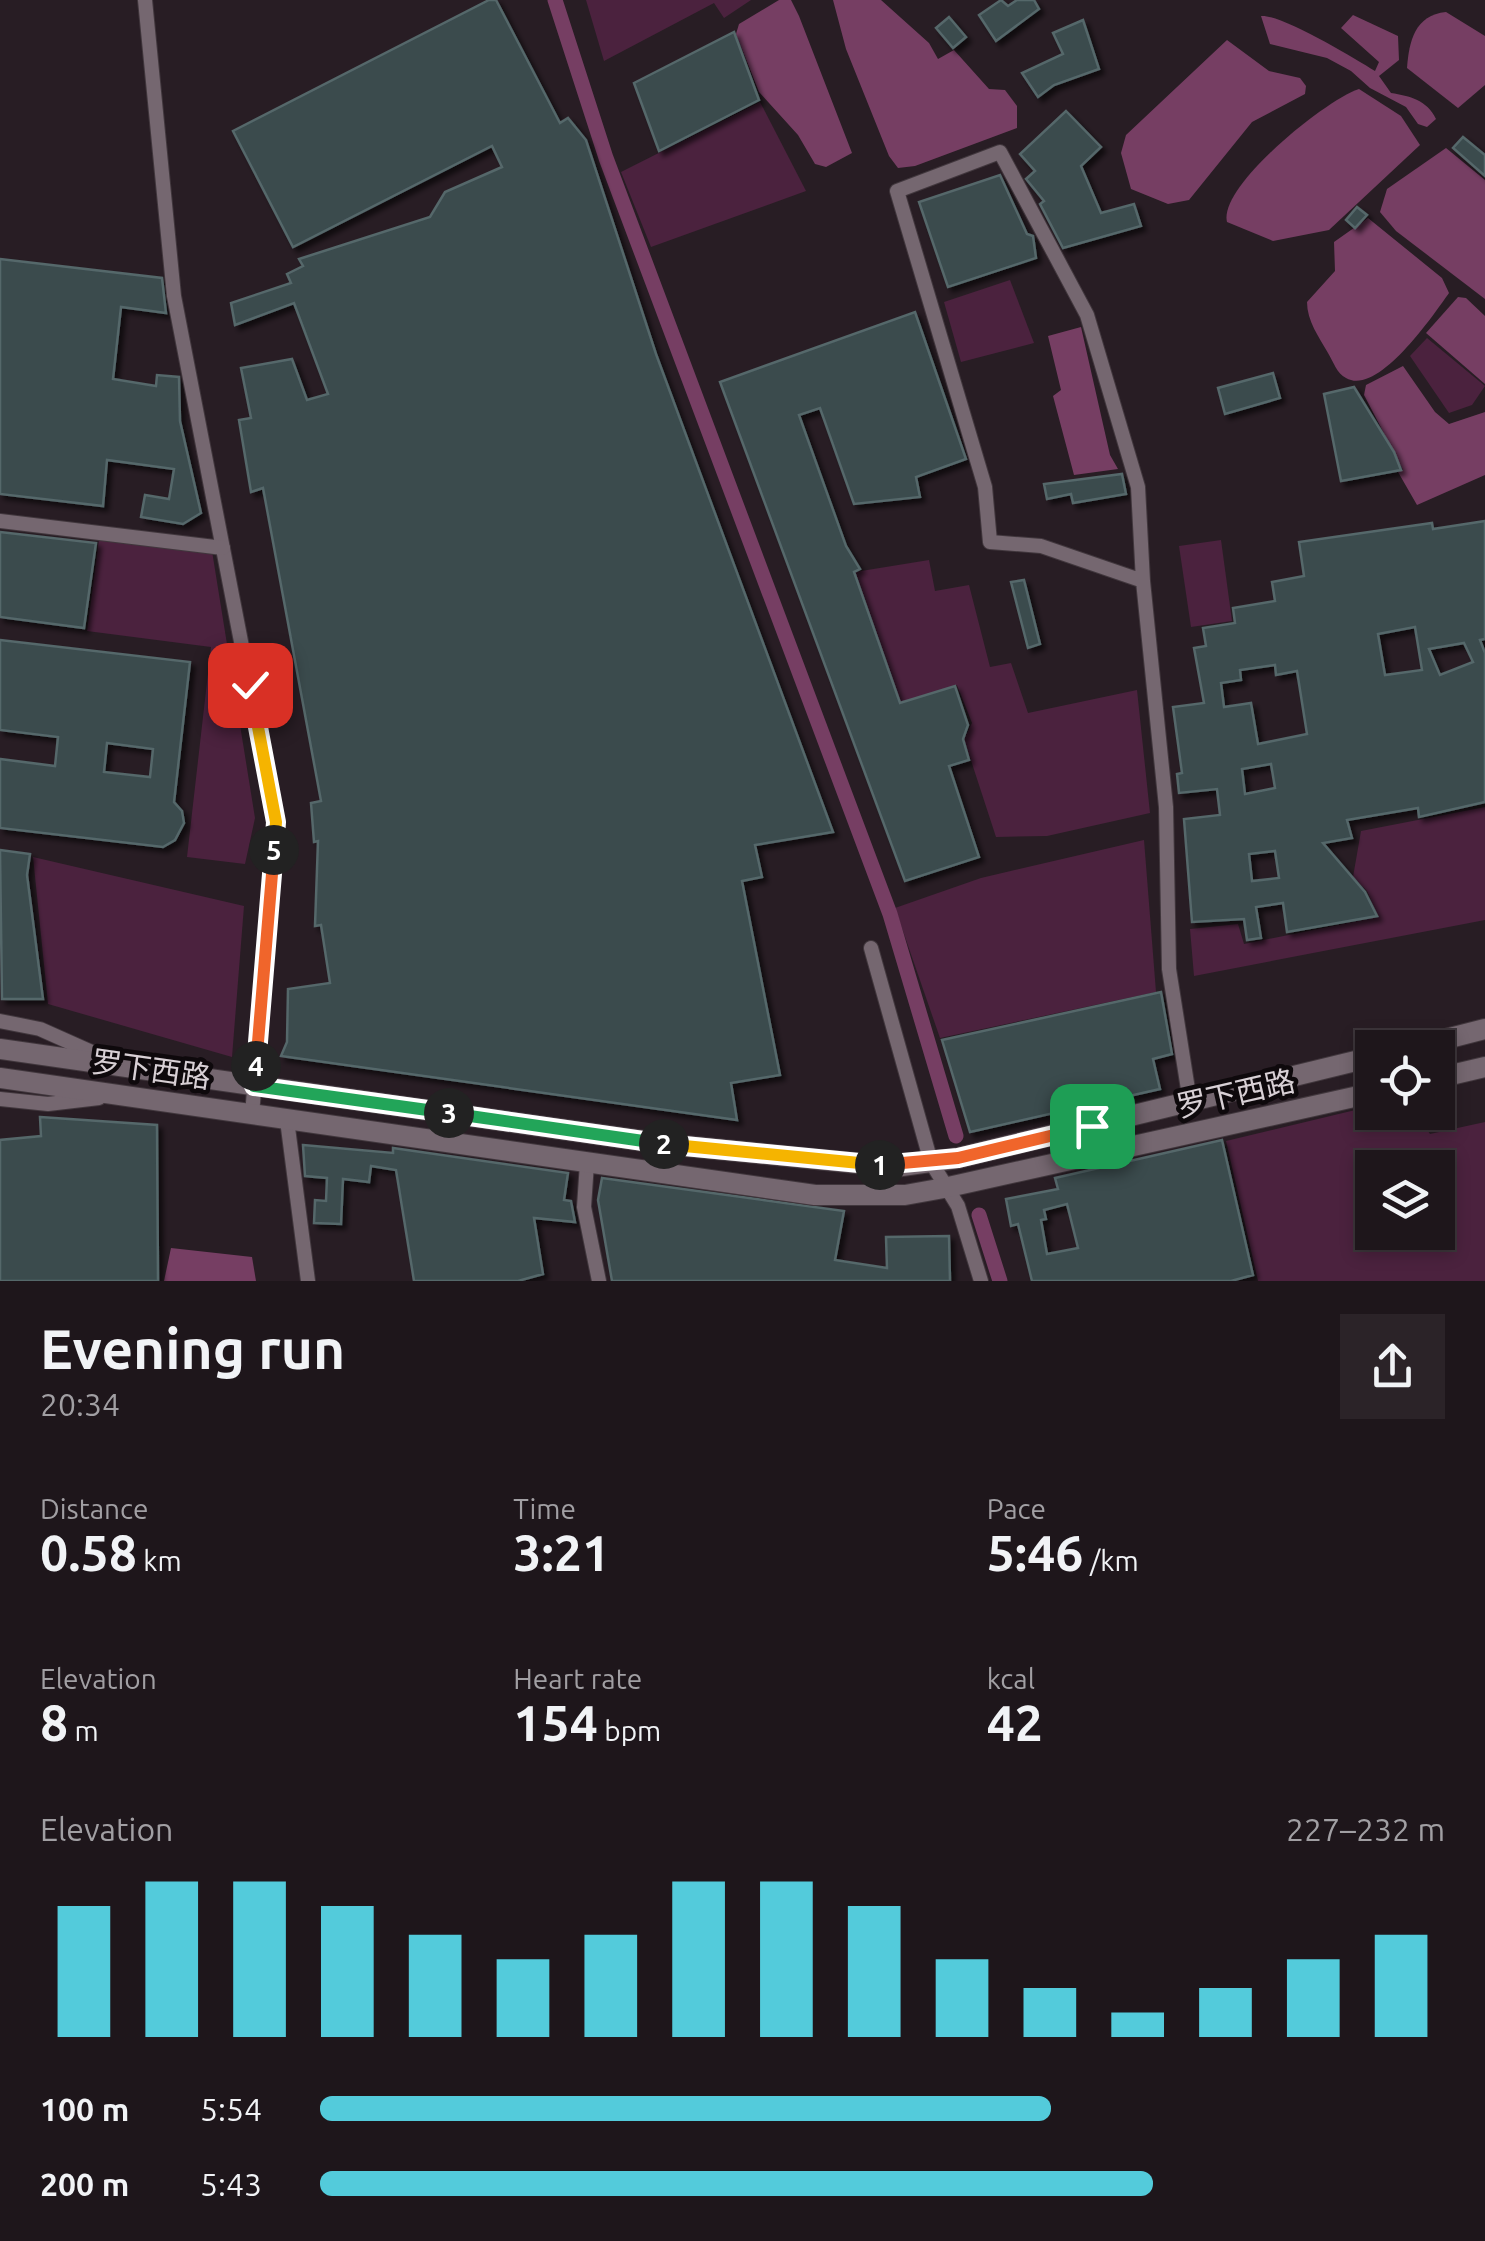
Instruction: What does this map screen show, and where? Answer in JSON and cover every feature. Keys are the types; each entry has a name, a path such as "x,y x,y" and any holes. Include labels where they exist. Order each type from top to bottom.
{"main road":[{"path":"1455,1037 1485,1030"},
{"name":"罗下西路","path":"0,1049 665,1144 895,1166 932,1162 1355,1061"},
{"path":"1455,1074 1485,1067"},
{"name":"罗下西路","path":"0,1078 815,1195 906,1195 1355,1097"}],"street":[{"path":"145,0 174,296 276,822 252,1115"},
{"path":"1143,581 1041,546 990,542 984,488 897,192 1000,152 1087,315 1138,486 1143,581 1166,807 1170,968 1190,1102"},
{"path":"0,521 223,548"},
{"path":"871,948 932,1162 958,1206 981,1281"},
{"path":"0,1021 40,1029 124,1067"},
{"path":"0,1099 48,1104 122,1096"},
{"path":"287,1120 308,1281"},
{"path":"587,1163 584,1207 598,1281"}],"shaded area":[{"path":"586,0 751,0 724,18 714,3 604,61"},
{"path":"779,0 791,0 799,16 852,153 826,167 815,164 798,135 759,92 736,34 739,24"},
{"path":"833,0 881,0 929,43 938,59 954,50 989,89 1005,90 1017,106 1017,128 915,166 898,168 889,156 846,49"},
{"path":"1446,12 1485,36 1485,85 1458,108 1407,68 1416,31 1427,18"},
{"path":"1353,15 1398,36 1399,60 1379,76 1391,93 1428,107 1436,119 1427,127 1418,124 1406,107 1327,58 1270,44 1261,16 1300,29 1375,71 1379,62 1341,28"},
{"path":"1227,40 1269,71 1300,78 1306,86 1305,94 1252,122 1189,200 1168,204 1131,189 1121,153 1126,135"},
{"path":"1359,89 1401,116 1420,145 1329,230 1273,241 1227,222 1229,206 1239,187 1256,167 1301,126"},
{"path":"760,102 806,191 651,247 621,172"},
{"path":"1446,148 1485,180 1485,299 1396,231 1380,212 1387,189"},
{"path":"1368,218 1442,278 1449,293 1389,365 1359,381 1346,378 1338,370 1311,322 1307,302 1335,271 1334,242"},
{"path":"1010,280 1034,343 961,362 944,302"},
{"path":"1458,297 1466,298 1485,316 1485,384 1426,333"},
{"path":"1081,327 1110,455 1118,469 1074,475 1053,396 1061,390 1048,336"},
{"path":"1427,338 1485,386 1472,405 1449,413 1410,356"},
{"path":"1403,366 1435,412 1449,424 1485,412 1485,475 1417,505 1364,395 1366,385"},
{"path":"99,540 212,551 255,818 245,864 187,857 211,647 87,631"},
{"path":"1221,540 1232,621 1191,627 1179,546"},
{"path":"929,560 935,591 969,585 990,667 1011,663 1028,713 1137,690 1150,813 1047,836 996,837 964,739 972,723 957,685 900,703 855,572"},
{"path":"1485,807 1485,920 1194,976 1190,929 1238,924 1244,944 1378,917 1367,891 1353,877 1361,831"},
{"path":"1144,840 1156,992 940,1038 895,908 981,878"},
{"path":"33,857 244,906 232,1057 48,1004"},
{"path":"1355,1110 1355,1130 1427,1130 1430,1134 1485,1122 1485,1281 1258,1281 1226,1141"},
{"path":"171,1248 252,1257 256,1281 164,1281"}],"building":[{"path":"489,0 496,0 560,123 568,118 586,140 656,354 833,832 755,845 762,877 742,881 780,1075 731,1083 737,1120 281,1056 287,1042 288,989 330,983 321,925 315,926 318,841 314,842 311,803 321,801 263,488 251,492 239,420 251,418 241,368 292,359 307,400 328,394 294,303 235,325 231,303 291,283 287,274 303,266 299,259 430,217 445,192 502,167 492,146 293,247 233,131"},
{"path":"1001,0 1008,6 1017,0 1034,0 1039,9 996,41 979,15"},
{"path":"949,17 966,37 953,48 936,28"},
{"path":"1083,20 1099,69 1054,85 1038,97 1022,73 1063,54 1053,33"},
{"path":"734,32 759,100 659,151 634,83"},
{"path":"1066,111 1101,147 1081,166 1101,213 1134,204 1141,226 1063,248 1040,204 1044,201 1026,179 1035,171 1020,154"},
{"path":"1463,137 1485,155 1485,176 1453,148"},
{"path":"1000,175 1027,234 1033,236 1036,258 948,287 919,202"},
{"path":"1357,207 1367,215 1355,228 1346,220"},
{"path":"0,259 162,278 166,313 121,307 113,379 156,386 157,375 179,377 180,421 201,513 183,524 141,517 145,495 169,499 174,469 107,460 103,506 0,494"},
{"path":"915,312 966,459 916,477 920,497 854,504 820,408 799,415 846,546 860,569 854,572 900,703 955,686 968,725 963,739 969,760 949,766 979,857 905,881 720,382"},
{"path":"1273,373 1280,398 1225,414 1218,388"},
{"path":"1354,387 1401,470 1341,481 1324,394"},
{"path":"1122,474 1126,494 1073,503 1071,494 1047,499 1044,484"},
{"path":"1485,521 1485,639 1480,640 1485,653 1485,802 1419,817 1418,808 1347,820 1352,838 1323,843 1365,892 1377,916 1287,932 1283,903 1256,907 1261,938 1247,940 1244,919 1192,922 1184,819 1220,815 1217,789 1179,793 1177,774 1182,773 1173,707 1204,703 1194,648 1206,646 1203,628 1235,623 1233,608 1275,601 1272,582 1304,576 1299,542 1432,523 1433,529","holes":["1415,627 1422,670 1385,675 1378,634","1464,643 1473,662 1440,675 1429,649","1275,665 1276,675 1297,671 1307,734 1258,744 1251,703 1224,707 1221,683 1241,680 1240,670","1271,764 1275,788 1245,794 1242,769","1275,851 1279,878 1252,881 1249,854"]},
{"path":"0,532 96,543 84,628 0,617"},
{"path":"1024,580 1040,644 1028,648 1011,582"},
{"path":"0,640 190,662 174,802 182,811 184,823 175,840 163,847 0,828 0,759 55,766 58,737 0,730","holes":["107,743 153,749 150,777 104,772"]},
{"path":"0,850 30,854 27,875 43,999 2,999"},
{"path":"1161,992 1172,1054 1153,1059 1160,1089 970,1132 942,1040"},
{"path":"40,1117 157,1125 158,1281 0,1281 0,1140 41,1136"},
{"path":"1222,1140 1253,1275 1231,1281 1032,1281 1018,1224 1011,1226 1006,1199 1058,1189 1055,1178","holes":["1067,1204 1078,1248 1047,1254 1041,1220 1046,1219 1044,1210"]},
{"path":"303,1145 393,1153 393,1148 568,1173 564,1200 571,1201 575,1222 534,1218 543,1274 518,1281 414,1281 396,1170 371,1166 369,1182 343,1179 341,1224 314,1223 315,1200 326,1201 327,1178 305,1176"},
{"path":"602,1178 844,1211 835,1260 887,1268 886,1237 949,1236 950,1281 612,1281 598,1200"}],"waterway":[{"path":"555,0 606,158 890,914 956,1136"},
{"path":"979,1215 1000,1281"}],"route":[{"path":"250,685 276,822 254,1086 665,1144 895,1166 958,1158 1092,1126"}]}
